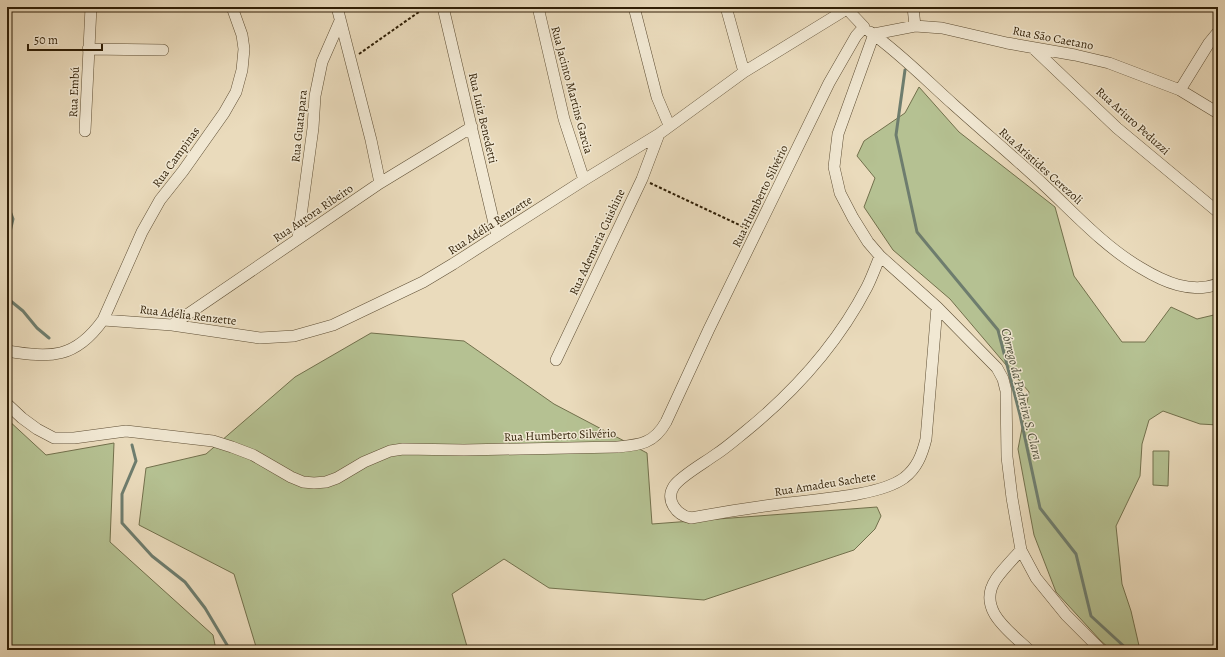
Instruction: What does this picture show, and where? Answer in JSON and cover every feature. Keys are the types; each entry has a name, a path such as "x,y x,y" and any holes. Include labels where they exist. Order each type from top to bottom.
{"street":[{"name":"Rua Embú","path":"85,131 91,7"},
{"name":"Rua Campinas","path":"7,351 42,355 65,352 85,341 102,320 142,232 160,200 183,172 224,113 236,92 242,70 244,49 242,35 232,7"},
{"path":"337,7 371,140 380,183"},
{"name":"Rua Luiz Benedetti","path":"443,7 497,236"},
{"name":"Rua Jacinto Martins Garcia","path":"538,7 564,119 584,180"},
{"path":"634,7 657,97 669,125"},
{"path":"726,7 744,72"},
{"path":"913,7 915,26"},
{"path":"849,8 864,27"},
{"name":"Rua Adélia Renzette","path":"102,320 172,325 260,338 294,336 332,324 423,282 659,134 669,125 744,72 849,8"},
{"name":"Rua Guatapara","path":"298,238 309,164 316,89 322,62 340,21"},
{"name":"Rua São Caetano","path":"874,34 915,26 942,28 1032,47 1075,54 1109,63 1180,90 1218,113"},
{"name":"Rua Aristides Cerezoli","path":"864,27 874,34 1035,176 1093,232 1122,256 1140,268 1170,282 1197,288 1207,288 1218,284"},
{"name":"Rua Humberto Silvério","path":"7,404 22,418 54,438 74,438 126,431 213,441 253,455 290,477 304,482 314,483 326,482 337,478 364,462 390,451 403,449 464,450 617,447 642,444 656,435 664,426 829,83 856,36 864,27"},
{"path":"1180,90 1218,32"},
{"path":"874,34 838,134 834,167 840,193 868,242 880,256 937,307 997,368 1003,379 1006,391 1007,456 1021,550 1036,578 1066,616 1100,650"},
{"name":"Rua Ariuro Peduzzi","path":"1032,47 1117,128 1218,212"},
{"path":"88,50 163,50"},
{"name":"Rua Aurora Ribeiro","path":"172,325 380,183 472,127"},
{"name":"Rua Ademaria Cuishine","path":"556,360 642,179 659,134"},
{"name":"Rua Amadeu Sachete","path":"880,256 858,303 829,347 806,375 768,413 717,454 680,479 674,487 671,495 673,506 678,513 690,518 746,508 836,497 876,490 894,484 910,473 922,454 926,439 937,307"},
{"path":"1021,550 996,579 991,589 990,607 1001,622 1029,650"}],"path":[{"path":"350,60 426,7"},
{"path":"642,179 756,233"}],"green space":[{"path":"919,87 959,132 1055,207 1074,276 1122,342 1145,342 1171,307 1197,319 1218,314 1218,425 1200,424 1163,411 1149,420 1142,444 1140,476 1116,526 1122,584 1131,611 1140,650 1111,650 1056,592 1034,535 1018,449 1029,392 950,299 893,250 864,207 875,178 857,156 864,141 905,113"},
{"path":"371,333 464,341 554,404 647,453 652,524 877,507 881,516 875,529 854,550 704,600 549,588 504,559 452,594 468,650 257,650 234,574 139,525 146,468 206,454 295,377"},
{"path":"7,419 46,455 114,443 110,542 213,635 216,650 7,650"},
{"path":"1153,451 1169,451 1168,486 1153,485"}],"waterway":[{"name":"Córrego da Pedreira S. Clara","path":"905,70 896,135 917,232 998,330 1020,415 1040,508 1076,554 1091,616 1128,650"},
{"path":"7,203 13,219 7,245"},
{"path":"7,298 23,311 37,328 49,338"},
{"path":"132,445 136,461 122,494 122,523 152,556 185,582 205,608 230,650"}]}
